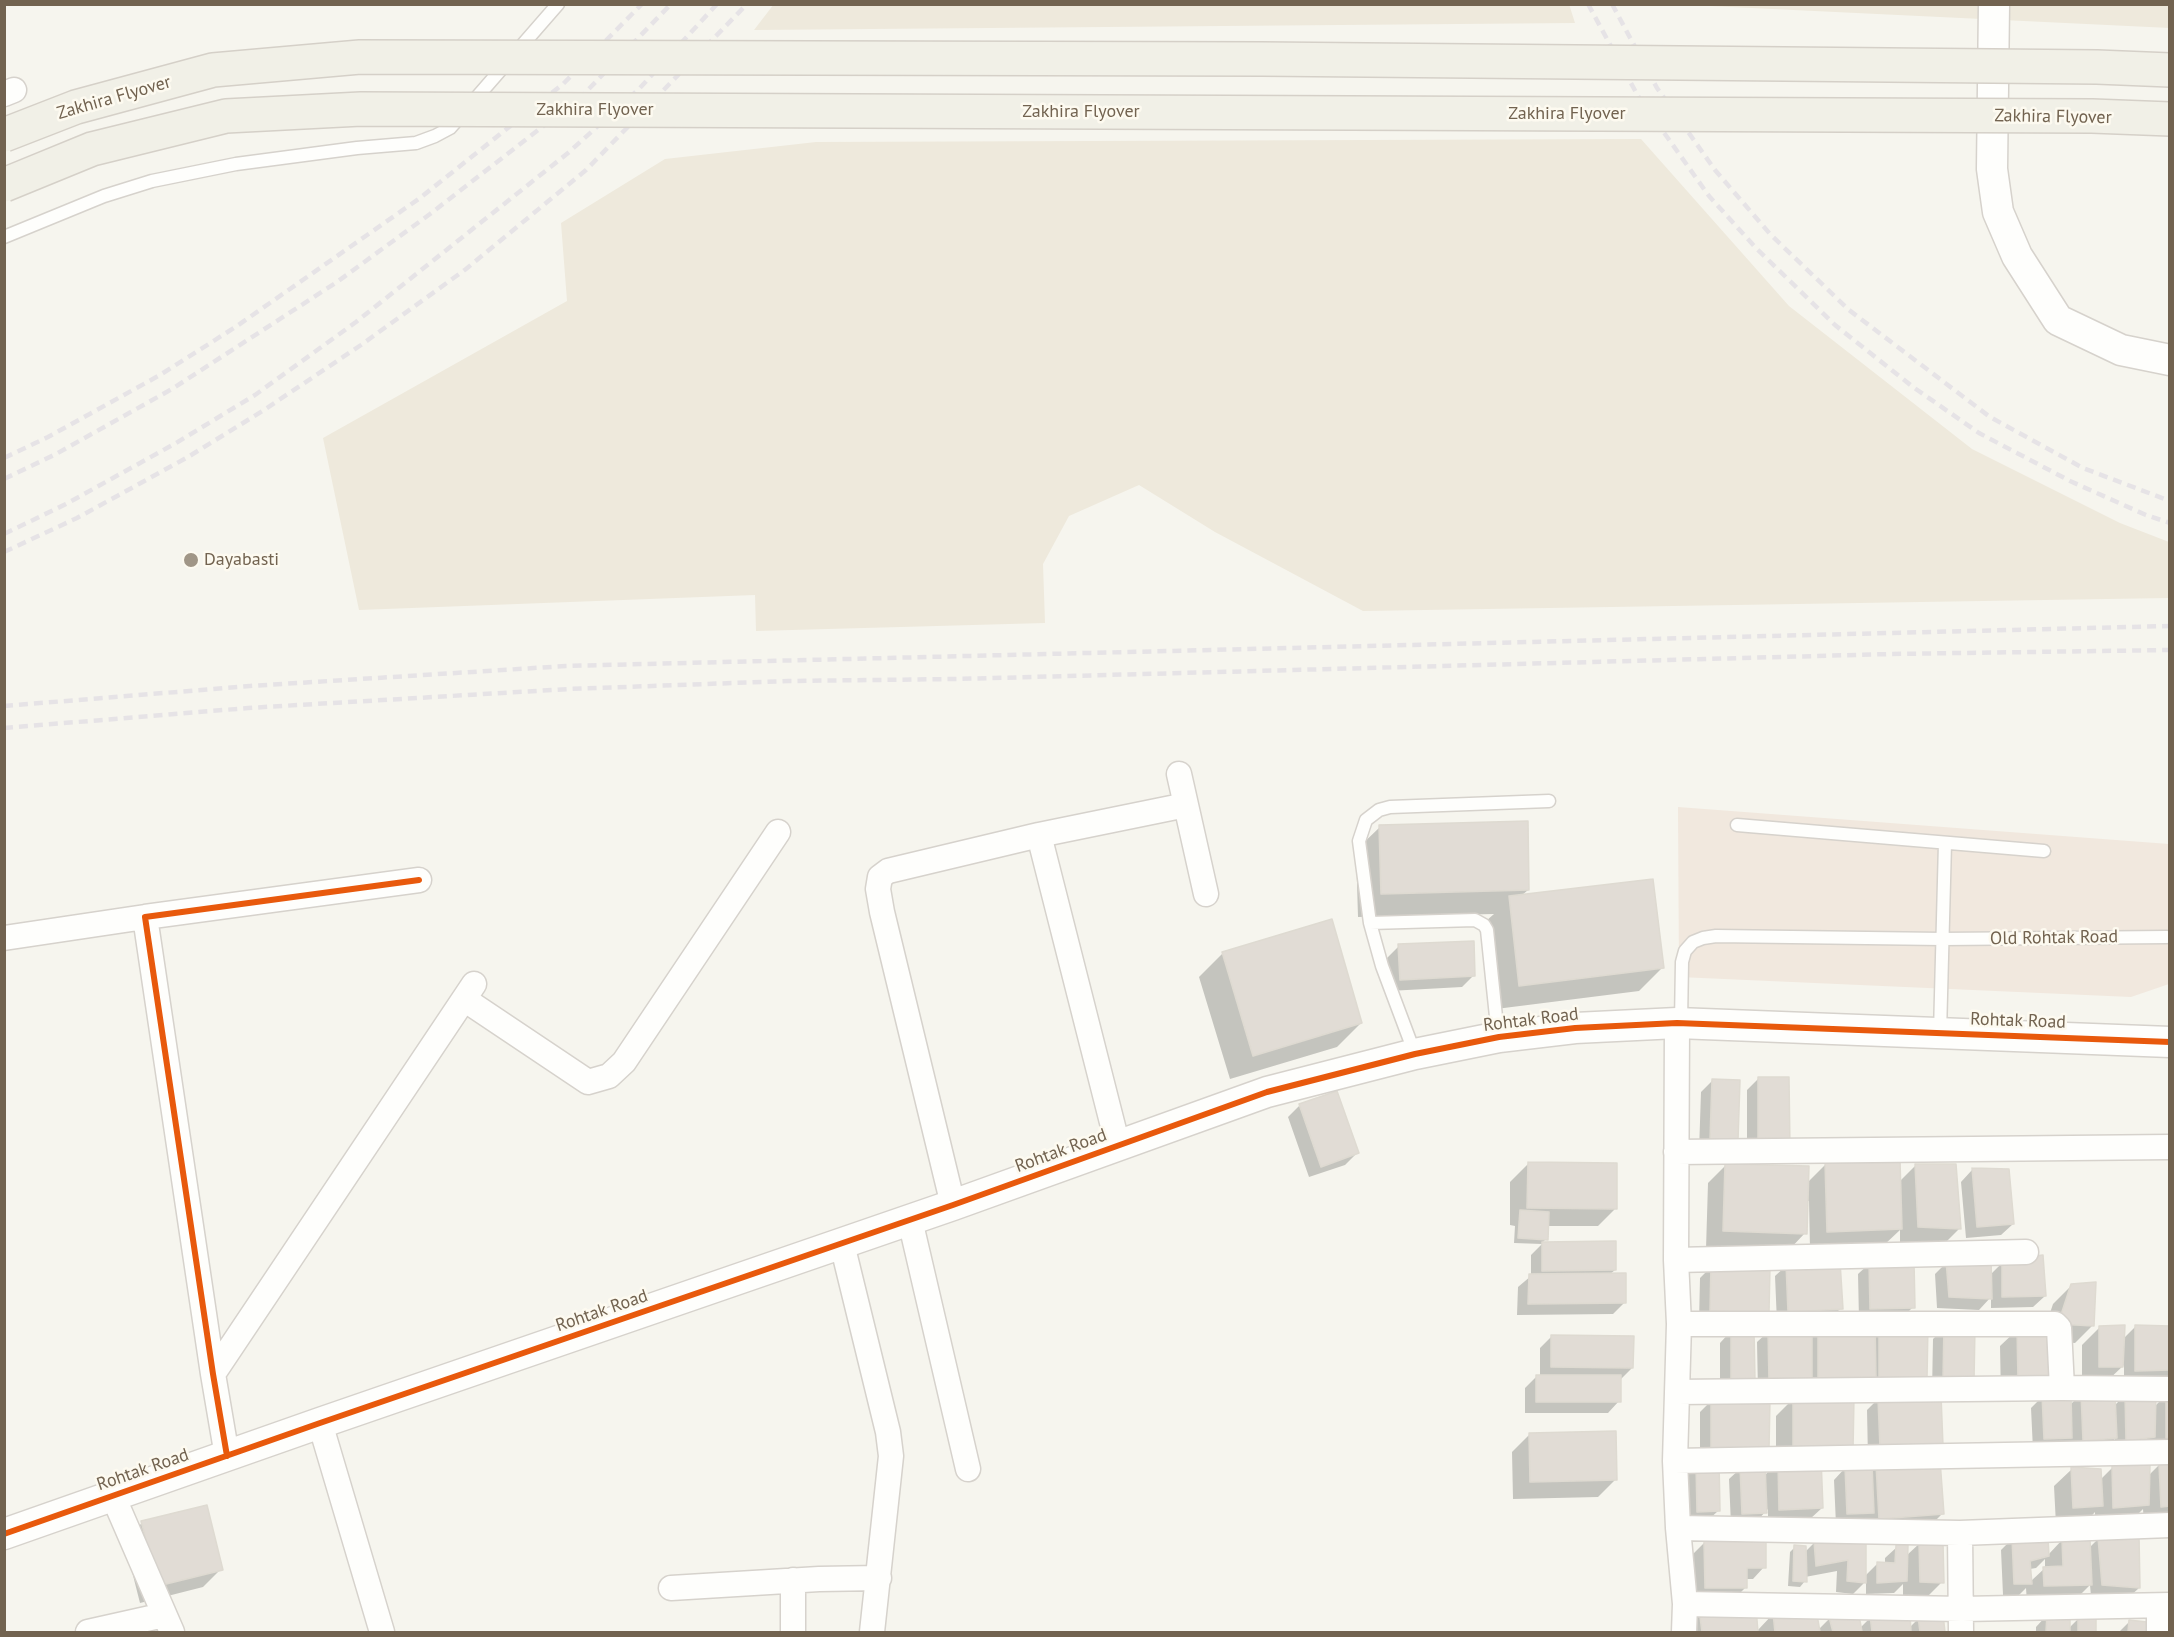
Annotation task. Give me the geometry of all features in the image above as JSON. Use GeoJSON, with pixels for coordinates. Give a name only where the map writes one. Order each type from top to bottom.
{"type":"FeatureCollection","features":[{"type":"Feature","properties":{"kind":"main road","name":"Zakhira Flyover"},"geometry":{"type":"LineString","coordinates":[[4,135],[76,107],[213,70],[360,57],[1262,59],[2097,67],[2169,70]]}},
{"type":"Feature","properties":{"kind":"main road","name":"Zakhira Flyover"},"geometry":{"type":"LineString","coordinates":[[4,184],[92,149],[226,116],[361,110],[2080,116],[2169,119]]}},
{"type":"Feature","properties":{"kind":"street"},"geometry":{"type":"LineString","coordinates":[[1995,4],[1992,169],[1998,212],[2017,256],[2058,320],[2121,350],[2169,360]]}},
{"type":"Feature","properties":{"kind":"street"},"geometry":{"type":"LineString","coordinates":[[1179,774],[1206,894]]}},
{"type":"Feature","properties":{"kind":"street"},"geometry":{"type":"LineString","coordinates":[[953,1205],[882,912],[878,889],[880,877],[888,871],[1039,835],[1186,805]]}},
{"type":"Feature","properties":{"kind":"street"},"geometry":{"type":"LineString","coordinates":[[213,1374],[469,992],[588,1082],[609,1077],[624,1062],[778,832]]}},
{"type":"Feature","properties":{"kind":"street"},"geometry":{"type":"LineString","coordinates":[[1039,835],[1118,1146]]}},
{"type":"Feature","properties":{"kind":"street"},"geometry":{"type":"LineString","coordinates":[[4,938],[418,880]]}},
{"type":"Feature","properties":{"kind":"street"},"geometry":{"type":"LineString","coordinates":[[145,917],[227,1456]]}},
{"type":"Feature","properties":{"kind":"street"},"geometry":{"type":"LineString","coordinates":[[1679,1024],[1676,1152],[1676,1260],[1679,1324],[1675,1461],[1685,1604],[1684,1632]]}},
{"type":"Feature","properties":{"kind":"street","name":"Rohtak Road"},"geometry":{"type":"LineString","coordinates":[[4,1534],[320,1422],[842,1244],[1267,1092],[1415,1054],[1498,1038],[1575,1028],[1679,1024],[2169,1042]]}},
{"type":"Feature","properties":{"kind":"street"},"geometry":{"type":"LineString","coordinates":[[2138,1041],[2169,1033]]}},
{"type":"Feature","properties":{"kind":"street"},"geometry":{"type":"LineString","coordinates":[[1676,1152],[2169,1147]]}},
{"type":"Feature","properties":{"kind":"street"},"geometry":{"type":"LineString","coordinates":[[910,1220],[968,1468]]}},
{"type":"Feature","properties":{"kind":"street"},"geometry":{"type":"LineString","coordinates":[[842,1244],[888,1432],[891,1456],[872,1632]]}},
{"type":"Feature","properties":{"kind":"street"},"geometry":{"type":"LineString","coordinates":[[1676,1260],[2026,1252]]}},
{"type":"Feature","properties":{"kind":"street"},"geometry":{"type":"LineString","coordinates":[[1679,1324],[2055,1324],[2059,1328],[2062,1388]]}},
{"type":"Feature","properties":{"kind":"street"},"geometry":{"type":"LineString","coordinates":[[1677,1392],[2169,1389]]}},
{"type":"Feature","properties":{"kind":"street"},"geometry":{"type":"LineString","coordinates":[[320,1422],[382,1632]]}},
{"type":"Feature","properties":{"kind":"street"},"geometry":{"type":"LineString","coordinates":[[1675,1461],[2169,1452]]}},
{"type":"Feature","properties":{"kind":"street"},"geometry":{"type":"LineString","coordinates":[[88,1632],[168,1624],[113,1496]]}},
{"type":"Feature","properties":{"kind":"street"},"geometry":{"type":"LineString","coordinates":[[1678,1528],[1960,1533],[2169,1525]]}},
{"type":"Feature","properties":{"kind":"street"},"geometry":{"type":"LineString","coordinates":[[1960,1533],[1961,1632]]}},
{"type":"Feature","properties":{"kind":"street"},"geometry":{"type":"LineString","coordinates":[[671,1588],[793,1580],[879,1578]]}},
{"type":"Feature","properties":{"kind":"street"},"geometry":{"type":"LineString","coordinates":[[793,1580],[793,1632]]}},
{"type":"Feature","properties":{"kind":"street"},"geometry":{"type":"LineString","coordinates":[[1685,1604],[1962,1609],[2164,1606],[2159,1632]]}},
{"type":"Feature","properties":{"kind":"lane"},"geometry":{"type":"LineString","coordinates":[[4,237],[104,196],[152,181],[236,164],[357,148],[416,143],[435,136],[450,128],[558,4]]}},
{"type":"Feature","properties":{"kind":"lane"},"geometry":{"type":"LineString","coordinates":[[1415,1054],[1382,966],[1370,923],[1359,841],[1366,820],[1372,814],[1390,807],[1549,801]]}},
{"type":"Feature","properties":{"kind":"lane"},"geometry":{"type":"LineString","coordinates":[[1737,825],[2044,851]]}},
{"type":"Feature","properties":{"kind":"lane"},"geometry":{"type":"LineString","coordinates":[[1940,1033],[1945,843]]}},
{"type":"Feature","properties":{"kind":"lane"},"geometry":{"type":"LineString","coordinates":[[1370,923],[1475,920],[1485,925],[1498,1038]]}},
{"type":"Feature","properties":{"kind":"lane","name":"Old Rohtak Road"},"geometry":{"type":"LineString","coordinates":[[1679,1024],[1684,951],[1693,942],[1703,938],[1716,936],[1942,939],[2167,937]]}},
{"type":"Feature","properties":{"kind":"shaded area"},"geometry":{"type":"Polygon","coordinates":[[[774,4],[1569,4],[1575,23],[754,30],[774,4]]]}},
{"type":"Feature","properties":{"kind":"shaded area"},"geometry":{"type":"Polygon","coordinates":[[[2169,4],[2170,28],[1689,5],[2169,4]]]}},
{"type":"Feature","properties":{"kind":"shaded area"},"geometry":{"type":"Polygon","coordinates":[[[1641,139],[1789,306],[1972,449],[2120,523],[2169,542],[2169,598],[1363,611],[1215,532],[1139,485],[1069,516],[1043,564],[1045,623],[756,631],[755,595],[359,610],[323,438],[567,301],[561,223],[665,159],[816,142],[1641,139]]]}},
{"type":"Feature","properties":{"kind":"shaded area"},"geometry":{"type":"Polygon","coordinates":[[[1678,807],[2169,844],[2169,984],[2131,997],[1679,977],[1678,807]]]}},
{"type":"Feature","properties":{"kind":"building"},"geometry":{"type":"Polygon","coordinates":[[[1528,821],[1529,890],[1381,894],[1379,825],[1528,821]]]}},
{"type":"Feature","properties":{"kind":"building"},"geometry":{"type":"Polygon","coordinates":[[[1653,879],[1664,968],[1519,986],[1509,896],[1653,879]]]}},
{"type":"Feature","properties":{"kind":"building"},"geometry":{"type":"Polygon","coordinates":[[[1332,919],[1362,1023],[1253,1056],[1222,952],[1332,919]]]}},
{"type":"Feature","properties":{"kind":"building"},"geometry":{"type":"Polygon","coordinates":[[[1474,941],[1475,976],[1400,980],[1398,944],[1474,941]]]}},
{"type":"Feature","properties":{"kind":"building"},"geometry":{"type":"Polygon","coordinates":[[[1758,1077],[1789,1077],[1790,1150],[1758,1150],[1758,1077]]]}},
{"type":"Feature","properties":{"kind":"building"},"geometry":{"type":"Polygon","coordinates":[[[1712,1079],[1740,1080],[1738,1140],[1710,1140],[1712,1079]]]}},
{"type":"Feature","properties":{"kind":"building"},"geometry":{"type":"Polygon","coordinates":[[[1337,1091],[1359,1153],[1321,1167],[1299,1104],[1337,1091]]]}},
{"type":"Feature","properties":{"kind":"building"},"geometry":{"type":"Polygon","coordinates":[[[1900,1160],[1902,1229],[1827,1232],[1825,1162],[1900,1160]]]}},
{"type":"Feature","properties":{"kind":"building"},"geometry":{"type":"Polygon","coordinates":[[[1528,1162],[1617,1163],[1617,1209],[1527,1208],[1528,1162]]]}},
{"type":"Feature","properties":{"kind":"building"},"geometry":{"type":"Polygon","coordinates":[[[1725,1164],[1809,1166],[1807,1234],[1723,1231],[1725,1164]]]}},
{"type":"Feature","properties":{"kind":"building"},"geometry":{"type":"Polygon","coordinates":[[[1915,1164],[1956,1164],[1961,1229],[1918,1227],[1915,1164]]]}},
{"type":"Feature","properties":{"kind":"building"},"geometry":{"type":"Polygon","coordinates":[[[1972,1168],[2009,1169],[2014,1224],[1977,1227],[1972,1168]]]}},
{"type":"Feature","properties":{"kind":"building"},"geometry":{"type":"Polygon","coordinates":[[[1520,1210],[1549,1212],[1548,1240],[1518,1238],[1520,1210]]]}},
{"type":"Feature","properties":{"kind":"building"},"geometry":{"type":"Polygon","coordinates":[[[1616,1241],[1616,1270],[1542,1271],[1542,1242],[1616,1241]]]}},
{"type":"Feature","properties":{"kind":"building"},"geometry":{"type":"Polygon","coordinates":[[[2043,1255],[2046,1296],[2002,1297],[2002,1260],[2043,1255]]]}},
{"type":"Feature","properties":{"kind":"building"},"geometry":{"type":"Polygon","coordinates":[[[1991,1258],[1992,1299],[1949,1297],[1946,1260],[1991,1258]]]}},
{"type":"Feature","properties":{"kind":"building"},"geometry":{"type":"Polygon","coordinates":[[[1840,1261],[1843,1309],[1788,1312],[1786,1263],[1840,1261]]]}},
{"type":"Feature","properties":{"kind":"building"},"geometry":{"type":"Polygon","coordinates":[[[1869,1261],[1914,1261],[1915,1308],[1870,1309],[1869,1261]]]}},
{"type":"Feature","properties":{"kind":"building"},"geometry":{"type":"Polygon","coordinates":[[[1711,1265],[1770,1266],[1769,1313],[1710,1311],[1711,1265]]]}},
{"type":"Feature","properties":{"kind":"building"},"geometry":{"type":"Polygon","coordinates":[[[1626,1273],[1626,1303],[1528,1304],[1529,1274],[1626,1273]]]}},
{"type":"Feature","properties":{"kind":"building"},"geometry":{"type":"Polygon","coordinates":[[[2096,1282],[2094,1326],[2058,1324],[2071,1284],[2096,1282]]]}},
{"type":"Feature","properties":{"kind":"building"},"geometry":{"type":"Polygon","coordinates":[[[1928,1324],[1927,1379],[1879,1379],[1879,1328],[1928,1324]]]}},
{"type":"Feature","properties":{"kind":"building"},"geometry":{"type":"Polygon","coordinates":[[[2125,1325],[2123,1367],[2099,1367],[2099,1326],[2125,1325]]]}},
{"type":"Feature","properties":{"kind":"building"},"geometry":{"type":"Polygon","coordinates":[[[2135,1325],[2170,1326],[2170,1370],[2135,1371],[2135,1325]]]}},
{"type":"Feature","properties":{"kind":"building"},"geometry":{"type":"Polygon","coordinates":[[[1875,1326],[1876,1379],[1818,1380],[1818,1327],[1875,1326]]]}},
{"type":"Feature","properties":{"kind":"building"},"geometry":{"type":"Polygon","coordinates":[[[1944,1326],[1975,1327],[1974,1381],[1943,1380],[1944,1326]]]}},
{"type":"Feature","properties":{"kind":"building"},"geometry":{"type":"Polygon","coordinates":[[[2057,1326],[2057,1378],[2018,1379],[2017,1327],[2057,1326]]]}},
{"type":"Feature","properties":{"kind":"building"},"geometry":{"type":"Polygon","coordinates":[[[1768,1329],[1812,1329],[1812,1381],[1769,1381],[1768,1329]]]}},
{"type":"Feature","properties":{"kind":"building"},"geometry":{"type":"Polygon","coordinates":[[[1731,1330],[1754,1330],[1755,1380],[1731,1380],[1731,1330]]]}},
{"type":"Feature","properties":{"kind":"building"},"geometry":{"type":"Polygon","coordinates":[[[1551,1335],[1634,1336],[1633,1368],[1551,1367],[1551,1335]]]}},
{"type":"Feature","properties":{"kind":"building"},"geometry":{"type":"Polygon","coordinates":[[[1536,1375],[1621,1375],[1621,1402],[1536,1402],[1536,1375]]]}},
{"type":"Feature","properties":{"kind":"building"},"geometry":{"type":"Polygon","coordinates":[[[2081,1392],[2115,1396],[2117,1438],[2083,1441],[2081,1392]]]}},
{"type":"Feature","properties":{"kind":"building"},"geometry":{"type":"Polygon","coordinates":[[[2125,1392],[2156,1393],[2155,1437],[2126,1441],[2125,1392]]]}},
{"type":"Feature","properties":{"kind":"building"},"geometry":{"type":"Polygon","coordinates":[[[2042,1394],[2071,1396],[2072,1438],[2044,1439],[2042,1394]]]}},
{"type":"Feature","properties":{"kind":"building"},"geometry":{"type":"Polygon","coordinates":[[[2166,1394],[2170,1394],[2170,1438],[2166,1438],[2166,1394]]]}},
{"type":"Feature","properties":{"kind":"building"},"geometry":{"type":"Polygon","coordinates":[[[1941,1395],[1943,1446],[1880,1448],[1878,1397],[1941,1395]]]}},
{"type":"Feature","properties":{"kind":"building"},"geometry":{"type":"Polygon","coordinates":[[[1793,1397],[1854,1397],[1853,1451],[1793,1450],[1793,1397]]]}},
{"type":"Feature","properties":{"kind":"building"},"geometry":{"type":"Polygon","coordinates":[[[1711,1398],[1770,1399],[1769,1449],[1711,1449],[1711,1398]]]}},
{"type":"Feature","properties":{"kind":"building"},"geometry":{"type":"Polygon","coordinates":[[[1616,1431],[1617,1480],[1530,1482],[1529,1433],[1616,1431]]]}},
{"type":"Feature","properties":{"kind":"building"},"geometry":{"type":"Polygon","coordinates":[[[1821,1458],[1823,1508],[1779,1510],[1778,1460],[1821,1458]]]}},
{"type":"Feature","properties":{"kind":"building"},"geometry":{"type":"Polygon","coordinates":[[[1940,1460],[1944,1514],[1879,1519],[1876,1464],[1940,1460]]]}},
{"type":"Feature","properties":{"kind":"building"},"geometry":{"type":"Polygon","coordinates":[[[1719,1461],[1720,1511],[1697,1512],[1696,1462],[1719,1461]]]}},
{"type":"Feature","properties":{"kind":"building"},"geometry":{"type":"Polygon","coordinates":[[[2159,1464],[2170,1464],[2170,1506],[2161,1507],[2159,1464]]]}},
{"type":"Feature","properties":{"kind":"building"},"geometry":{"type":"Polygon","coordinates":[[[1765,1465],[1767,1513],[1742,1514],[1740,1466],[1765,1465]]]}},
{"type":"Feature","properties":{"kind":"building"},"geometry":{"type":"Polygon","coordinates":[[[1872,1465],[1874,1513],[1847,1514],[1845,1466],[1872,1465]]]}},
{"type":"Feature","properties":{"kind":"building"},"geometry":{"type":"Polygon","coordinates":[[[2150,1465],[2149,1505],[2113,1508],[2112,1466],[2150,1465]]]}},
{"type":"Feature","properties":{"kind":"building"},"geometry":{"type":"Polygon","coordinates":[[[2071,1467],[2101,1469],[2103,1506],[2073,1508],[2071,1467]]]}},
{"type":"Feature","properties":{"kind":"building"},"geometry":{"type":"Polygon","coordinates":[[[207,1505],[223,1570],[158,1586],[141,1521],[207,1505]]]}},
{"type":"Feature","properties":{"kind":"building"},"geometry":{"type":"Polygon","coordinates":[[[2139,1536],[2140,1588],[2102,1585],[2098,1537],[2139,1536]]]}},
{"type":"Feature","properties":{"kind":"building"},"geometry":{"type":"Polygon","coordinates":[[[2012,1537],[2048,1538],[2049,1556],[2030,1561],[2032,1584],[2014,1584],[2012,1537]]]}},
{"type":"Feature","properties":{"kind":"building"},"geometry":{"type":"Polygon","coordinates":[[[2062,1539],[2090,1540],[2092,1585],[2044,1586],[2043,1567],[2063,1566],[2062,1539]]]}},
{"type":"Feature","properties":{"kind":"building"},"geometry":{"type":"Polygon","coordinates":[[[1766,1540],[1766,1568],[1747,1568],[1747,1588],[1705,1588],[1704,1541],[1766,1540]]]}},
{"type":"Feature","properties":{"kind":"building"},"geometry":{"type":"Polygon","coordinates":[[[1814,1541],[1866,1544],[1866,1583],[1847,1581],[1848,1560],[1816,1566],[1814,1541]]]}},
{"type":"Feature","properties":{"kind":"building"},"geometry":{"type":"Polygon","coordinates":[[[1919,1541],[1943,1543],[1944,1583],[1920,1582],[1919,1541]]]}},
{"type":"Feature","properties":{"kind":"building"},"geometry":{"type":"Polygon","coordinates":[[[1794,1545],[1806,1546],[1807,1582],[1793,1581],[1794,1545]]]}},
{"type":"Feature","properties":{"kind":"building"},"geometry":{"type":"Polygon","coordinates":[[[1896,1545],[1908,1545],[1907,1581],[1877,1583],[1877,1562],[1895,1563],[1896,1545]]]}},
{"type":"Feature","properties":{"kind":"building"},"geometry":{"type":"Polygon","coordinates":[[[1756,1608],[1758,1632],[1702,1632],[1699,1609],[1756,1608]]]}},
{"type":"Feature","properties":{"kind":"building"},"geometry":{"type":"Polygon","coordinates":[[[1816,1609],[1820,1632],[1775,1632],[1773,1613],[1816,1609]]]}},
{"type":"Feature","properties":{"kind":"building"},"geometry":{"type":"Polygon","coordinates":[[[1910,1614],[1911,1632],[1872,1632],[1870,1615],[1910,1614]]]}},
{"type":"Feature","properties":{"kind":"building"},"geometry":{"type":"Polygon","coordinates":[[[1943,1614],[1945,1632],[1920,1632],[1918,1616],[1943,1614]]]}},
{"type":"Feature","properties":{"kind":"building"},"geometry":{"type":"Polygon","coordinates":[[[2047,1614],[2070,1620],[2070,1632],[2046,1632],[2047,1614]]]}},
{"type":"Feature","properties":{"kind":"building"},"geometry":{"type":"Polygon","coordinates":[[[1859,1615],[1862,1632],[1833,1632],[1829,1617],[1859,1615]]]}},
{"type":"Feature","properties":{"kind":"building"},"geometry":{"type":"Polygon","coordinates":[[[2096,1615],[2096,1632],[2078,1632],[2078,1616],[2096,1615]]]}},
{"type":"Feature","properties":{"kind":"building"},"geometry":{"type":"Polygon","coordinates":[[[2129,1620],[2147,1622],[2147,1632],[2128,1632],[2129,1620]]]}},
{"type":"Feature","properties":{"kind":"railway"},"geometry":{"type":"LineString","coordinates":[[4,458],[48,437],[160,375],[237,326],[420,198],[563,84],[642,4]]}},
{"type":"Feature","properties":{"kind":"railway"},"geometry":{"type":"LineString","coordinates":[[4,479],[56,454],[172,389],[337,282],[430,214],[582,96],[671,4]]}},
{"type":"Feature","properties":{"kind":"railway"},"geometry":{"type":"LineString","coordinates":[[4,534],[66,504],[176,443],[255,395],[356,322],[568,153],[639,89],[717,4]]}},
{"type":"Feature","properties":{"kind":"railway"},"geometry":{"type":"LineString","coordinates":[[4,552],[77,518],[188,457],[264,410],[361,345],[466,269],[586,170],[747,4]]}},
{"type":"Feature","properties":{"kind":"railway"},"geometry":{"type":"LineString","coordinates":[[1588,4],[1638,96],[1709,196],[1756,248],[1835,325],[1913,387],[1979,433],[2070,481],[2146,515],[2170,523]]}},
{"type":"Feature","properties":{"kind":"railway"},"geometry":{"type":"LineString","coordinates":[[1612,4],[1657,88],[1715,170],[1770,234],[1849,310],[1990,417],[2083,468],[2170,501]]}},
{"type":"Feature","properties":{"kind":"railway"},"geometry":{"type":"LineString","coordinates":[[4,706],[250,686],[566,666],[2170,626]]}},
{"type":"Feature","properties":{"kind":"railway"},"geometry":{"type":"LineString","coordinates":[[4,728],[248,708],[569,689],[788,681],[957,679],[1891,654],[2170,650]]}},
{"type":"Feature","properties":{"kind":"cycle path"},"geometry":{"type":"LineString","coordinates":[[227,1456],[145,917],[419,880]]}},
{"type":"Feature","properties":{"kind":"cycle path"},"geometry":{"type":"LineString","coordinates":[[4,1534],[953,1205],[1267,1092],[1415,1054],[1499,1037],[1575,1028],[1677,1023],[2170,1042]]}},
{"type":"Feature","properties":{"kind":"place","name":"Dayabasti"},"geometry":{"type":"Point","coordinates":[191,560]}}]}
